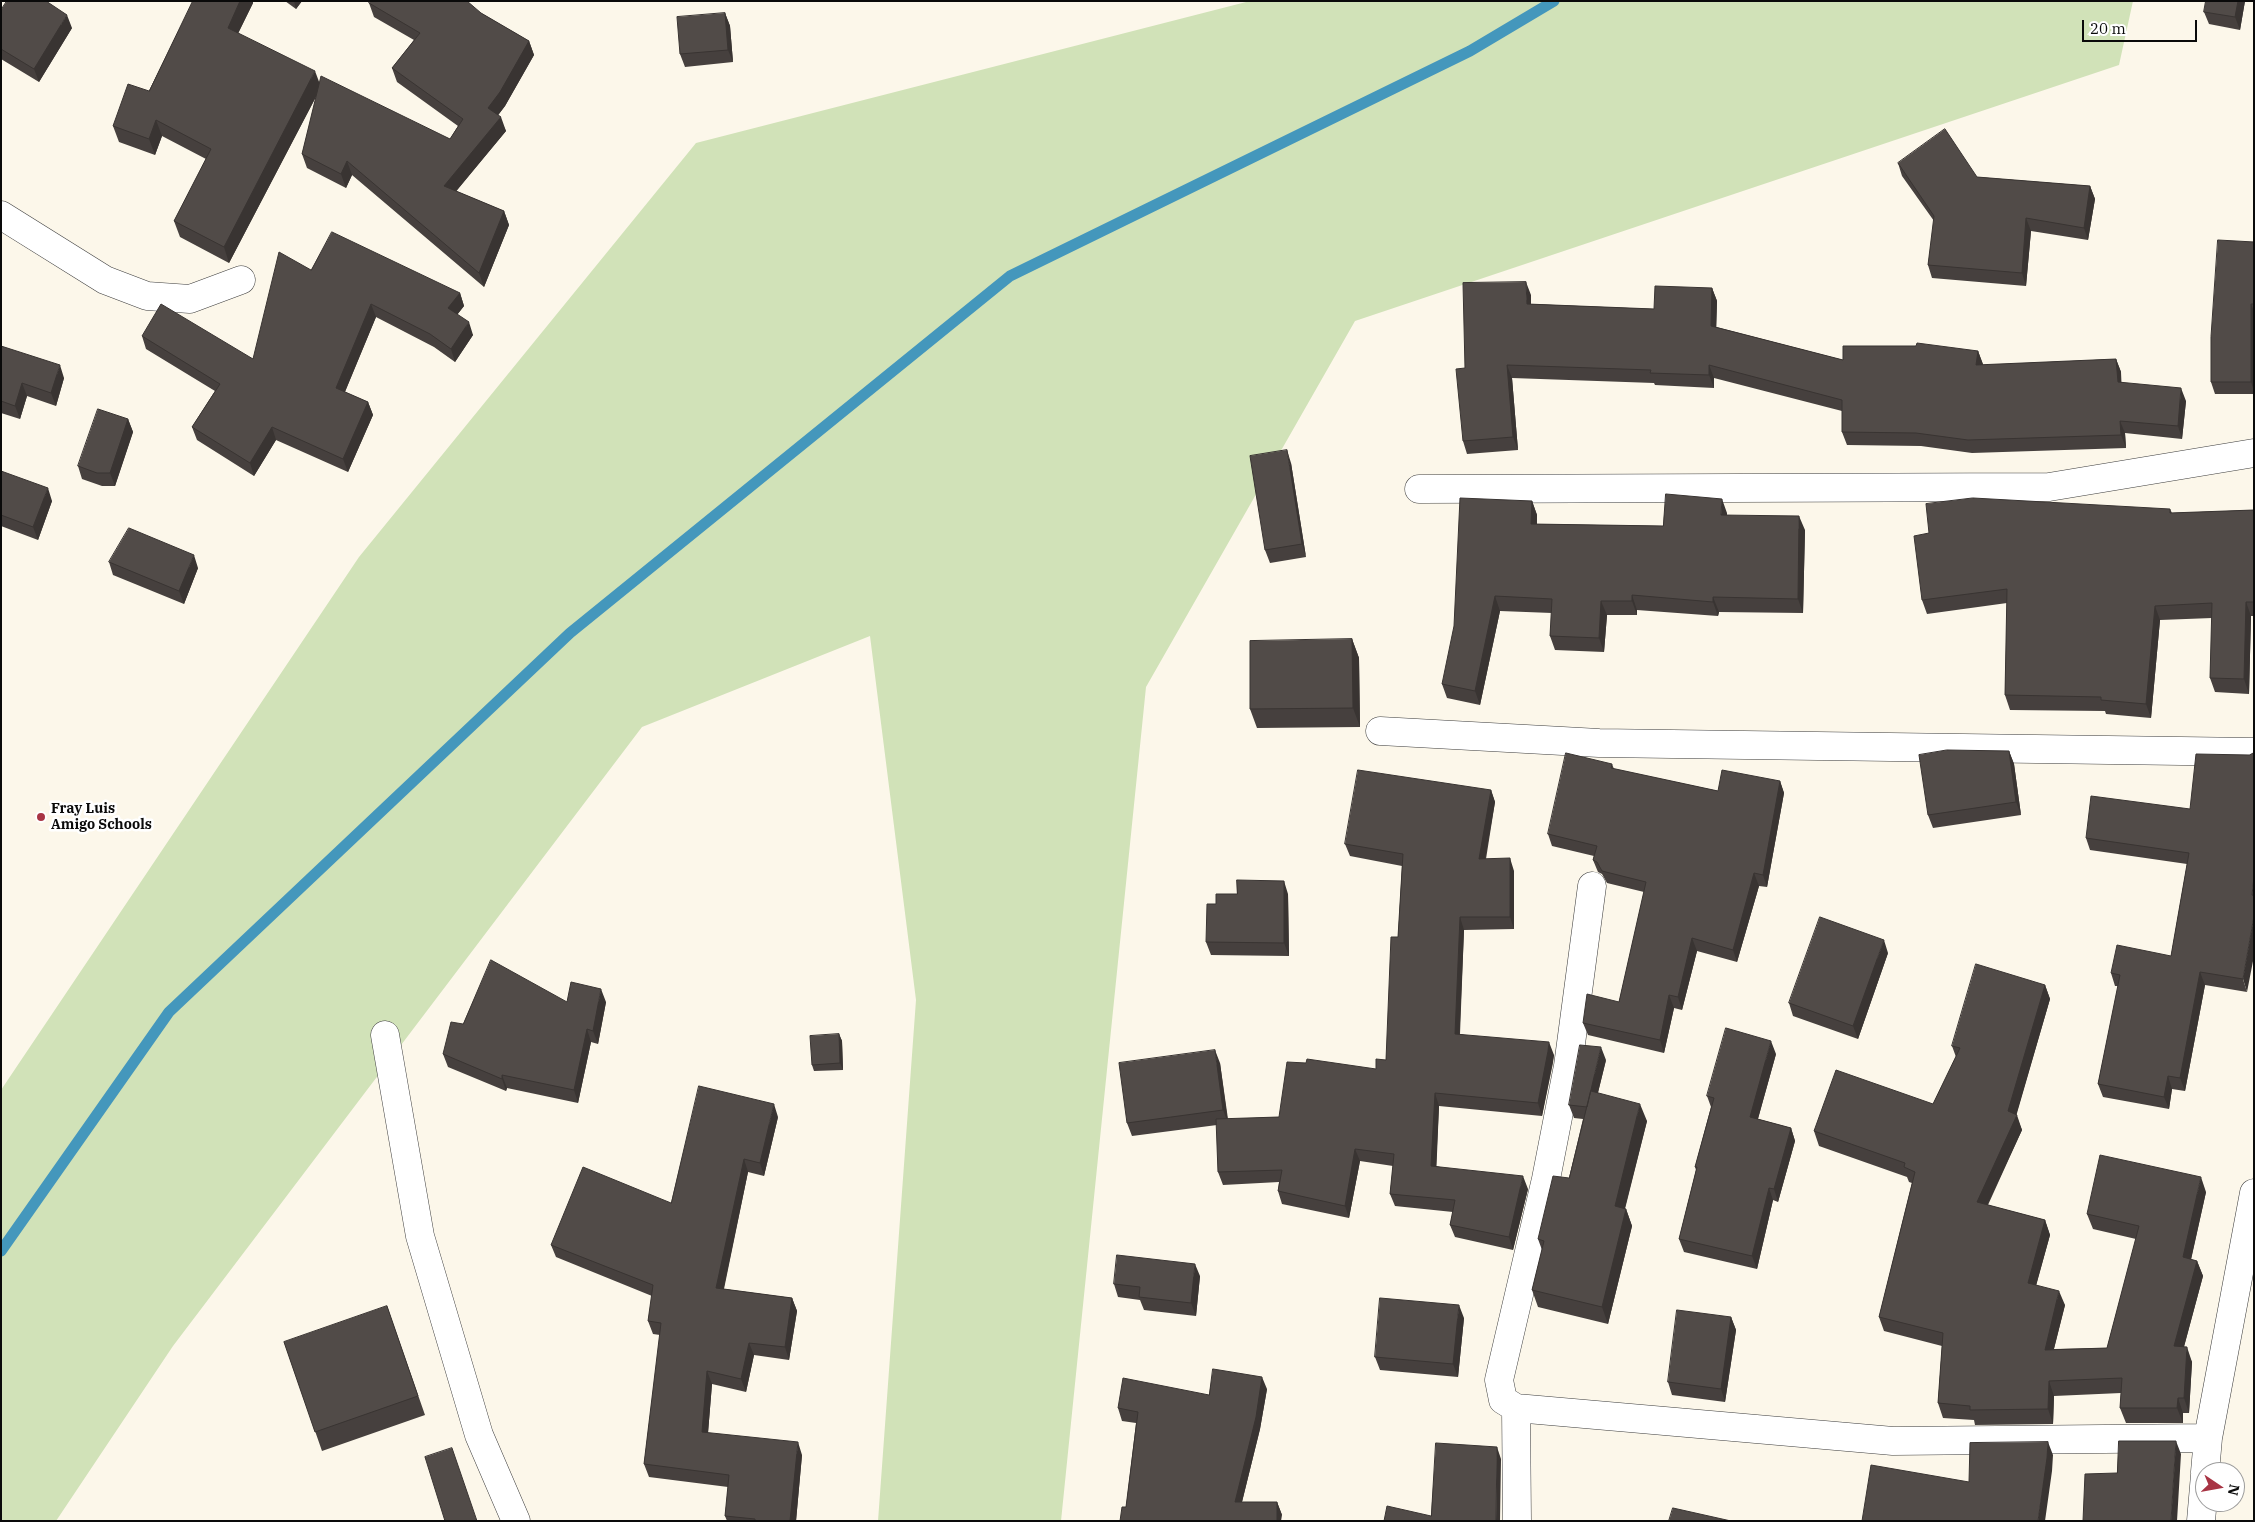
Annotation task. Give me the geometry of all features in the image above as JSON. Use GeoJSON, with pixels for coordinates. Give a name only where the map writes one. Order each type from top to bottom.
{"type":"FeatureCollection","features":[{"type":"Feature","properties":{"kind":"street"},"geometry":{"type":"LineString","coordinates":[[1,215],[105,280],[147,296],[190,299],[242,280]]}},
{"type":"Feature","properties":{"kind":"street"},"geometry":{"type":"LineString","coordinates":[[1419,490],[2049,487],[2254,453]]}},
{"type":"Feature","properties":{"kind":"street"},"geometry":{"type":"LineString","coordinates":[[1380,730],[1609,743],[2254,752]]}},
{"type":"Feature","properties":{"kind":"street"},"geometry":{"type":"LineString","coordinates":[[1592,886],[1566,1075],[1546,1179],[1500,1380],[1503,1400],[1516,1408],[1893,1441],[2208,1438]]}},
{"type":"Feature","properties":{"kind":"street"},"geometry":{"type":"LineString","coordinates":[[385,1035],[420,1236],[479,1435],[516,1521]]}},
{"type":"Feature","properties":{"kind":"street"},"geometry":{"type":"LineString","coordinates":[[2206,1462],[2208,1438],[2254,1193]]}},
{"type":"Feature","properties":{"kind":"street"},"geometry":{"type":"LineString","coordinates":[[1516,1408],[1517,1521]]}},
{"type":"Feature","properties":{"kind":"green space"},"geometry":{"type":"Polygon","coordinates":[[[1250,1],[2133,1],[2119,65],[1355,321],[1146,687],[1061,1521],[878,1521],[916,1000],[870,636],[642,727],[173,1346],[56,1521],[1,1521],[1,1090],[359,557],[696,143],[1250,1]]]}},
{"type":"Feature","properties":{"kind":"building"},"geometry":{"type":"Polygon","coordinates":[[[7,1],[46,1],[67,15],[34,69],[1,49],[1,10],[7,1]]]}},
{"type":"Feature","properties":{"kind":"building"},"geometry":{"type":"Polygon","coordinates":[[[193,1],[240,1],[228,28],[315,71],[224,247],[174,221],[211,149],[156,120],[149,139],[113,126],[128,84],[149,91],[193,1]]]}},
{"type":"Feature","properties":{"kind":"building"},"geometry":{"type":"Polygon","coordinates":[[[370,1],[467,1],[481,13],[529,41],[500,92],[488,108],[501,117],[444,186],[504,211],[479,273],[347,161],[341,174],[302,154],[321,76],[450,139],[463,119],[392,68],[420,33],[369,3],[370,1]]]}},
{"type":"Feature","properties":{"kind":"building"},"geometry":{"type":"Polygon","coordinates":[[[2206,1],[2238,1],[2235,17],[2204,12],[2206,1]]]}},
{"type":"Feature","properties":{"kind":"building"},"geometry":{"type":"Polygon","coordinates":[[[725,13],[728,50],[680,54],[677,17],[725,13]]]}},
{"type":"Feature","properties":{"kind":"building"},"geometry":{"type":"Polygon","coordinates":[[[1945,129],[1977,177],[2090,186],[2084,228],[2026,218],[2022,273],[1928,265],[1934,216],[1898,163],[1945,129]]]}},
{"type":"Feature","properties":{"kind":"building"},"geometry":{"type":"Polygon","coordinates":[[[332,232],[460,293],[448,308],[469,322],[451,349],[430,334],[371,304],[336,388],[368,402],[343,459],[272,427],[250,463],[192,427],[220,384],[142,336],[161,304],[253,359],[279,252],[311,270],[332,232]]]}},
{"type":"Feature","properties":{"kind":"building"},"geometry":{"type":"Polygon","coordinates":[[[2218,240],[2254,242],[2254,304],[2251,304],[2251,382],[2211,382],[2211,337],[2218,240]]]}},
{"type":"Feature","properties":{"kind":"building"},"geometry":{"type":"Polygon","coordinates":[[[1526,282],[1527,304],[1654,309],[1655,286],[1712,288],[1711,326],[1843,360],[1843,346],[1916,346],[1917,343],[1978,351],[1976,365],[2116,359],[2118,382],[2181,388],[2178,426],[2120,421],[2121,435],[1968,440],[1916,433],[1842,432],[1842,400],[1709,365],[1709,375],[1650,373],[1651,370],[1507,365],[1513,437],[1463,441],[1456,369],[1465,368],[1463,283],[1526,282]]]}},
{"type":"Feature","properties":{"kind":"building"},"geometry":{"type":"Polygon","coordinates":[[[1,346],[60,365],[51,393],[22,383],[15,406],[1,401],[1,346]]]}},
{"type":"Feature","properties":{"kind":"building"},"geometry":{"type":"Polygon","coordinates":[[[98,409],[128,419],[110,473],[97,473],[78,466],[98,409]]]}},
{"type":"Feature","properties":{"kind":"building"},"geometry":{"type":"Polygon","coordinates":[[[1287,450],[1302,544],[1265,550],[1250,456],[1287,450]]]}},
{"type":"Feature","properties":{"kind":"building"},"geometry":{"type":"Polygon","coordinates":[[[1,471],[48,488],[33,527],[1,515],[1,471]]]}},
{"type":"Feature","properties":{"kind":"building"},"geometry":{"type":"Polygon","coordinates":[[[1666,494],[1722,499],[1721,515],[1799,516],[1798,599],[1713,597],[1713,602],[1632,595],[1632,601],[1601,601],[1599,638],[1550,636],[1552,599],[1495,596],[1475,691],[1442,684],[1454,626],[1460,498],[1532,501],[1531,524],[1663,526],[1666,494]]]}},
{"type":"Feature","properties":{"kind":"building"},"geometry":{"type":"Polygon","coordinates":[[[1973,498],[2170,509],[2170,513],[2254,510],[2254,602],[2246,602],[2244,679],[2210,678],[2212,603],[2155,606],[2146,704],[2101,700],[2101,697],[2005,695],[2007,589],[1922,600],[1914,536],[1929,533],[1926,504],[1973,498]]]}},
{"type":"Feature","properties":{"kind":"building"},"geometry":{"type":"Polygon","coordinates":[[[129,528],[194,555],[179,591],[109,562],[129,528]]]}},
{"type":"Feature","properties":{"kind":"building"},"geometry":{"type":"Polygon","coordinates":[[[1352,639],[1353,708],[1250,709],[1250,641],[1352,639]]]}},
{"type":"Feature","properties":{"kind":"building"},"geometry":{"type":"Polygon","coordinates":[[[1947,750],[2009,751],[2016,802],[1928,815],[1919,755],[1947,750]]]}},
{"type":"Feature","properties":{"kind":"building"},"geometry":{"type":"Polygon","coordinates":[[[1566,753],[1612,764],[1611,768],[1718,791],[1722,770],[1780,781],[1763,875],[1754,873],[1733,950],[1692,938],[1678,997],[1669,995],[1660,1040],[1583,1023],[1587,994],[1619,1002],[1646,882],[1602,871],[1597,862],[1593,860],[1597,846],[1548,834],[1566,753]]]}},
{"type":"Feature","properties":{"kind":"building"},"geometry":{"type":"Polygon","coordinates":[[[2254,753],[2254,877],[2252,895],[2254,896],[2254,916],[2243,979],[2200,972],[2180,1078],[2168,1076],[2164,1097],[2098,1084],[2120,975],[2111,973],[2117,945],[2171,956],[2189,853],[2086,838],[2091,796],[2190,809],[2196,754],[2249,755],[2254,753]]]}},
{"type":"Feature","properties":{"kind":"building"},"geometry":{"type":"Polygon","coordinates":[[[1358,770],[1491,790],[1479,859],[1510,858],[1510,917],[1460,917],[1455,1034],[1549,1042],[1548,1051],[1538,1103],[1435,1093],[1431,1166],[1523,1176],[1509,1237],[1450,1225],[1455,1200],[1390,1194],[1394,1154],[1355,1149],[1345,1206],[1278,1191],[1282,1170],[1218,1172],[1216,1119],[1279,1117],[1287,1062],[1306,1063],[1307,1059],[1376,1069],[1376,1059],[1386,1060],[1391,937],[1398,937],[1403,854],[1345,844],[1358,770]]]}},
{"type":"Feature","properties":{"kind":"building"},"geometry":{"type":"Polygon","coordinates":[[[1237,880],[1284,881],[1284,943],[1206,942],[1207,904],[1216,904],[1216,894],[1237,894],[1237,880]]]}},
{"type":"Feature","properties":{"kind":"building"},"geometry":{"type":"Polygon","coordinates":[[[1820,917],[1884,940],[1853,1026],[1789,1003],[1820,917]]]}},
{"type":"Feature","properties":{"kind":"building"},"geometry":{"type":"Polygon","coordinates":[[[491,960],[567,1002],[571,982],[601,989],[593,1031],[587,1029],[574,1090],[502,1075],[502,1079],[443,1054],[451,1022],[463,1024],[491,960]]]}},
{"type":"Feature","properties":{"kind":"building"},"geometry":{"type":"Polygon","coordinates":[[[1976,964],[2045,985],[2008,1111],[2017,1115],[1977,1202],[2045,1220],[2028,1283],[2059,1291],[2045,1350],[2107,1348],[2139,1226],[2087,1214],[2100,1155],[2201,1177],[2183,1257],[2197,1261],[2174,1346],[2187,1347],[2184,1398],[2178,1398],[2177,1408],[2120,1408],[2122,1378],[2049,1381],[2048,1409],[1970,1410],[1970,1406],[1938,1403],[1943,1333],[1879,1317],[1915,1172],[1904,1167],[1905,1163],[1814,1131],[1836,1070],[1933,1104],[1960,1048],[1952,1046],[1976,964]]]}},
{"type":"Feature","properties":{"kind":"building"},"geometry":{"type":"Polygon","coordinates":[[[1726,1028],[1771,1041],[1750,1117],[1791,1128],[1774,1189],[1769,1188],[1752,1256],[1679,1239],[1697,1167],[1695,1167],[1714,1098],[1707,1096],[1726,1028]]]}},
{"type":"Feature","properties":{"kind":"building"},"geometry":{"type":"Polygon","coordinates":[[[839,1034],[840,1063],[812,1065],[810,1036],[839,1034]]]}},
{"type":"Feature","properties":{"kind":"building"},"geometry":{"type":"Polygon","coordinates":[[[1580,1045],[1601,1047],[1587,1107],[1569,1105],[1580,1045]]]}},
{"type":"Feature","properties":{"kind":"building"},"geometry":{"type":"Polygon","coordinates":[[[1215,1050],[1223,1110],[1127,1123],[1119,1063],[1215,1050]]]}},
{"type":"Feature","properties":{"kind":"building"},"geometry":{"type":"Polygon","coordinates":[[[699,1086],[774,1104],[760,1163],[744,1159],[716,1288],[792,1298],[785,1347],[749,1343],[741,1379],[707,1371],[702,1432],[798,1442],[790,1521],[755,1521],[755,1519],[725,1516],[729,1475],[644,1464],[661,1323],[648,1321],[653,1285],[551,1245],[583,1167],[671,1203],[699,1086]]]}},
{"type":"Feature","properties":{"kind":"building"},"geometry":{"type":"Polygon","coordinates":[[[1591,1091],[1640,1104],[1615,1206],[1626,1209],[1602,1307],[1532,1290],[1544,1241],[1538,1239],[1553,1176],[1569,1178],[1591,1091]]]}},
{"type":"Feature","properties":{"kind":"building"},"geometry":{"type":"Polygon","coordinates":[[[1117,1255],[1195,1264],[1191,1303],[1139,1297],[1140,1287],[1114,1284],[1117,1255]]]}},
{"type":"Feature","properties":{"kind":"building"},"geometry":{"type":"Polygon","coordinates":[[[1380,1298],[1459,1305],[1453,1364],[1375,1357],[1380,1298]]]}},
{"type":"Feature","properties":{"kind":"building"},"geometry":{"type":"Polygon","coordinates":[[[387,1306],[418,1396],[315,1432],[284,1342],[387,1306]]]}},
{"type":"Feature","properties":{"kind":"building"},"geometry":{"type":"Polygon","coordinates":[[[1677,1310],[1731,1317],[1721,1389],[1668,1382],[1677,1310]]]}},
{"type":"Feature","properties":{"kind":"building"},"geometry":{"type":"Polygon","coordinates":[[[1213,1369],[1262,1377],[1256,1417],[1235,1502],[1277,1502],[1277,1521],[1120,1521],[1122,1507],[1126,1507],[1138,1412],[1118,1408],[1123,1378],[1209,1395],[1213,1369]]]}},
{"type":"Feature","properties":{"kind":"building"},"geometry":{"type":"Polygon","coordinates":[[[2119,1441],[2176,1441],[2171,1521],[2083,1521],[2085,1474],[2117,1473],[2119,1441]]]}},
{"type":"Feature","properties":{"kind":"building"},"geometry":{"type":"Polygon","coordinates":[[[2048,1442],[2038,1521],[1862,1521],[1871,1465],[1969,1482],[1970,1443],[2048,1442]]]}},
{"type":"Feature","properties":{"kind":"building"},"geometry":{"type":"Polygon","coordinates":[[[1436,1443],[1497,1447],[1496,1521],[1384,1521],[1387,1506],[1431,1516],[1436,1443]]]}},
{"type":"Feature","properties":{"kind":"building"},"geometry":{"type":"Polygon","coordinates":[[[452,1448],[477,1521],[445,1521],[425,1457],[452,1448]]]}},
{"type":"Feature","properties":{"kind":"building"},"geometry":{"type":"Polygon","coordinates":[[[1673,1508],[1731,1521],[1669,1521],[1673,1508]]]}},
{"type":"Feature","properties":{"kind":"waterway"},"geometry":{"type":"LineString","coordinates":[[1,1251],[169,1012],[570,633],[1010,276],[1470,51],[1554,1]]}},
{"type":"Feature","properties":{"kind":"place","name":"Fray Luis Amigo Schools"},"geometry":{"type":"Point","coordinates":[41,817]}}]}
